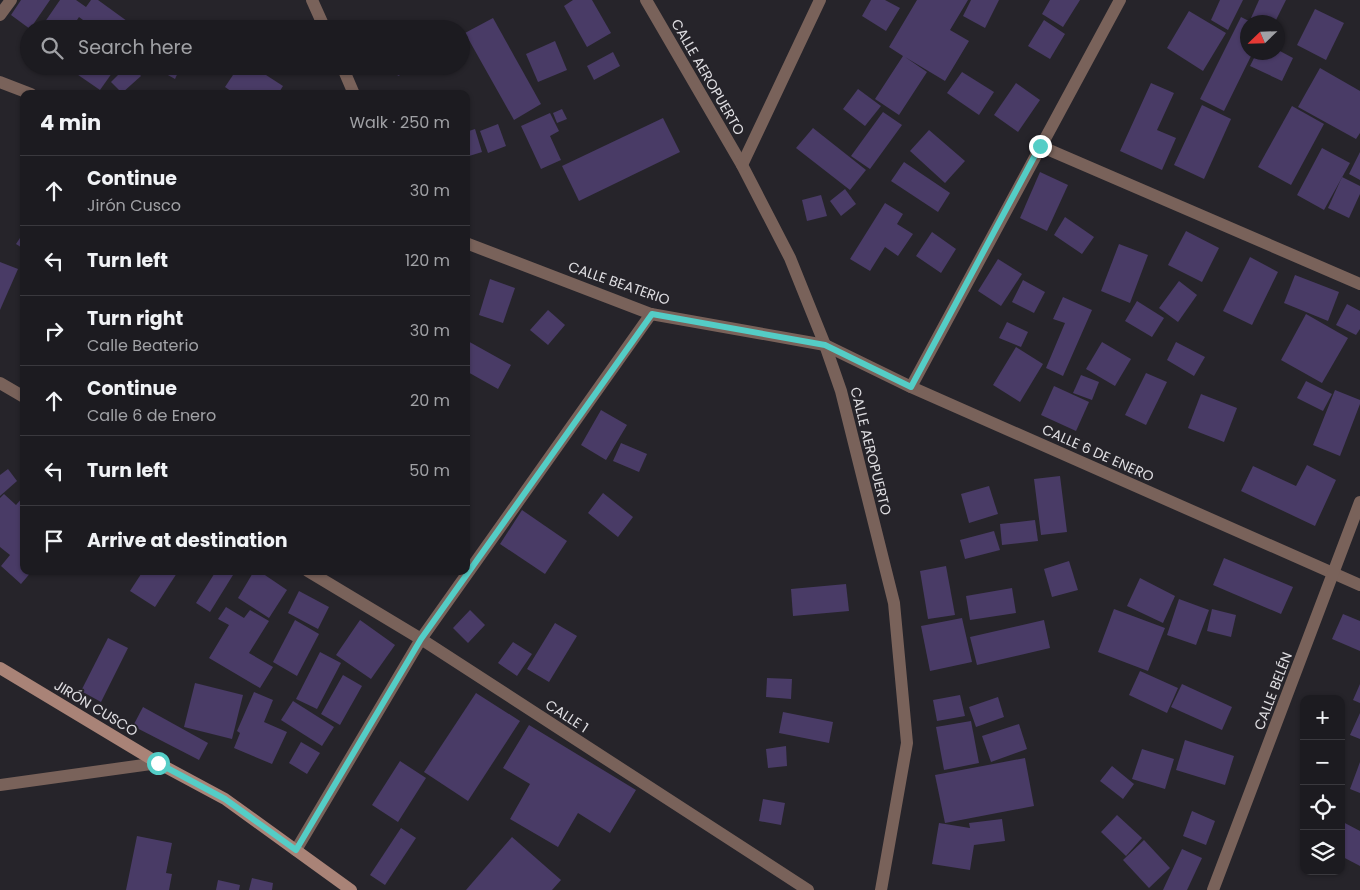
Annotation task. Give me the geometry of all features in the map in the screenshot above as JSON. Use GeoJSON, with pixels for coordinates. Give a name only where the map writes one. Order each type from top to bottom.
{"type":"FeatureCollection","features":[{"type":"Feature","properties":{"kind":"street"},"geometry":{"type":"LineString","coordinates":[[0,15],[11,0]]}},
{"type":"Feature","properties":{"kind":"street"},"geometry":{"type":"LineString","coordinates":[[312,0],[321,20]]}},
{"type":"Feature","properties":{"kind":"street","name":"CALLE AEROPUERTO"},"geometry":{"type":"LineString","coordinates":[[646,0],[742,165],[790,258],[825,345],[840,391],[894,603],[907,743],[881,890]]}},
{"type":"Feature","properties":{"kind":"street"},"geometry":{"type":"LineString","coordinates":[[742,165],[820,0]]}},
{"type":"Feature","properties":{"kind":"street"},"geometry":{"type":"LineString","coordinates":[[911,387],[1120,0]]}},
{"type":"Feature","properties":{"kind":"street"},"geometry":{"type":"LineString","coordinates":[[346,75],[352,90]]}},
{"type":"Feature","properties":{"kind":"street"},"geometry":{"type":"LineString","coordinates":[[0,82],[21,90]]}},
{"type":"Feature","properties":{"kind":"street"},"geometry":{"type":"LineString","coordinates":[[1040,146],[1360,284]]}},
{"type":"Feature","properties":{"kind":"street","name":"CALLE BEATERIO"},"geometry":{"type":"LineString","coordinates":[[470,245],[652,314],[825,345]]}},
{"type":"Feature","properties":{"kind":"street"},"geometry":{"type":"LineString","coordinates":[[470,570],[652,314]]}},
{"type":"Feature","properties":{"kind":"street","name":"CALLE 6 DE ENERO"},"geometry":{"type":"LineString","coordinates":[[825,345],[911,387],[1360,585]]}},
{"type":"Feature","properties":{"kind":"street"},"geometry":{"type":"LineString","coordinates":[[0,383],[20,395]]}},
{"type":"Feature","properties":{"kind":"street","name":"CALLE BELÉN"},"geometry":{"type":"LineString","coordinates":[[1213,890],[1360,502]]}},
{"type":"Feature","properties":{"kind":"street","name":"CALLE 1"},"geometry":{"type":"LineString","coordinates":[[315,575],[421,639],[808,890]]}},
{"type":"Feature","properties":{"kind":"street"},"geometry":{"type":"LineString","coordinates":[[296,850],[421,639],[466,575]]}},
{"type":"Feature","properties":{"kind":"street","name":"JIRÓN CUSCO"},"geometry":{"type":"LineString","coordinates":[[0,668],[158,763],[225,799],[351,890]]}},
{"type":"Feature","properties":{"kind":"street"},"geometry":{"type":"LineString","coordinates":[[0,784],[158,763]]}},
{"type":"Feature","properties":{"kind":"building"},"geometry":{"type":"Polygon","coordinates":[[[21,0],[50,0],[36,20],[20,20],[20,22],[11,15],[21,0]]]}},
{"type":"Feature","properties":{"kind":"building"},"geometry":{"type":"Polygon","coordinates":[[[60,0],[76,0],[86,7],[91,0],[98,0],[126,20],[83,20],[79,17],[77,20],[46,20],[60,0]]]}},
{"type":"Feature","properties":{"kind":"building"},"geometry":{"type":"Polygon","coordinates":[[[573,0],[592,0],[611,33],[587,47],[564,6],[573,0]]]}},
{"type":"Feature","properties":{"kind":"building"},"geometry":{"type":"Polygon","coordinates":[[[871,0],[885,0],[900,8],[886,31],[862,16],[871,0]]]}},
{"type":"Feature","properties":{"kind":"building"},"geometry":{"type":"Polygon","coordinates":[[[917,0],[968,0],[950,30],[969,41],[945,81],[905,57],[927,72],[899,115],[875,99],[903,56],[889,47],[917,0]]]}},
{"type":"Feature","properties":{"kind":"building"},"geometry":{"type":"Polygon","coordinates":[[[971,0],[999,0],[985,28],[963,16],[971,0]]]}},
{"type":"Feature","properties":{"kind":"building"},"geometry":{"type":"Polygon","coordinates":[[[1050,0],[1080,0],[1063,27],[1042,14],[1050,0]]]}},
{"type":"Feature","properties":{"kind":"building"},"geometry":{"type":"Polygon","coordinates":[[[1220,0],[1243,0],[1228,30],[1211,20],[1220,0]]]}},
{"type":"Feature","properties":{"kind":"building"},"geometry":{"type":"Polygon","coordinates":[[[1259,0],[1286,0],[1278,15],[1252,15],[1259,0]]]}},
{"type":"Feature","properties":{"kind":"building"},"geometry":{"type":"Polygon","coordinates":[[[1315,9],[1344,23],[1326,60],[1297,45],[1315,9]]]}},
{"type":"Feature","properties":{"kind":"building"},"geometry":{"type":"Polygon","coordinates":[[[1189,11],[1226,33],[1203,71],[1167,48],[1189,11]]]}},
{"type":"Feature","properties":{"kind":"building"},"geometry":{"type":"Polygon","coordinates":[[[493,18],[541,104],[514,120],[470,42],[470,30],[493,18]]]}},
{"type":"Feature","properties":{"kind":"building"},"geometry":{"type":"Polygon","coordinates":[[[1240,19],[1240,60],[1249,60],[1224,111],[1200,99],[1240,19]]]}},
{"type":"Feature","properties":{"kind":"building"},"geometry":{"type":"Polygon","coordinates":[[[1044,20],[1065,34],[1050,59],[1028,46],[1044,20]]]}},
{"type":"Feature","properties":{"kind":"building"},"geometry":{"type":"Polygon","coordinates":[[[555,41],[567,70],[538,82],[526,54],[555,41]]]}},
{"type":"Feature","properties":{"kind":"building"},"geometry":{"type":"Polygon","coordinates":[[[613,52],[620,66],[594,80],[587,66],[613,52]]]}},
{"type":"Feature","properties":{"kind":"building"},"geometry":{"type":"Polygon","coordinates":[[[1285,54],[1293,58],[1282,81],[1250,66],[1253,60],[1285,60],[1285,54]]]}},
{"type":"Feature","properties":{"kind":"building"},"geometry":{"type":"Polygon","coordinates":[[[1320,68],[1360,91],[1360,133],[1356,139],[1298,107],[1320,68]]]}},
{"type":"Feature","properties":{"kind":"building"},"geometry":{"type":"Polygon","coordinates":[[[962,72],[994,92],[979,115],[947,93],[962,72]]]}},
{"type":"Feature","properties":{"kind":"building"},"geometry":{"type":"Polygon","coordinates":[[[78,75],[111,75],[100,90],[78,75]]]}},
{"type":"Feature","properties":{"kind":"building"},"geometry":{"type":"Polygon","coordinates":[[[118,75],[141,76],[125,90],[119,90],[111,82],[118,75]]]}},
{"type":"Feature","properties":{"kind":"building"},"geometry":{"type":"Polygon","coordinates":[[[168,75],[177,75],[175,79],[168,75]]]}},
{"type":"Feature","properties":{"kind":"building"},"geometry":{"type":"Polygon","coordinates":[[[233,75],[266,75],[283,86],[280,90],[229,90],[225,87],[233,75]]]}},
{"type":"Feature","properties":{"kind":"building"},"geometry":{"type":"Polygon","coordinates":[[[1016,83],[1040,100],[1018,132],[994,115],[1016,83]]]}},
{"type":"Feature","properties":{"kind":"building"},"geometry":{"type":"Polygon","coordinates":[[[1151,83],[1174,93],[1157,130],[1176,138],[1162,170],[1120,151],[1151,83]]]}},
{"type":"Feature","properties":{"kind":"building"},"geometry":{"type":"Polygon","coordinates":[[[858,89],[881,106],[865,126],[843,109],[858,89]]]}},
{"type":"Feature","properties":{"kind":"building"},"geometry":{"type":"Polygon","coordinates":[[[1202,105],[1231,119],[1204,179],[1174,165],[1202,105]]]}},
{"type":"Feature","properties":{"kind":"building"},"geometry":{"type":"Polygon","coordinates":[[[1292,106],[1324,124],[1291,185],[1258,167],[1292,106]]]}},
{"type":"Feature","properties":{"kind":"building"},"geometry":{"type":"Polygon","coordinates":[[[562,109],[567,119],[557,123],[553,113],[562,109]]]}},
{"type":"Feature","properties":{"kind":"building"},"geometry":{"type":"Polygon","coordinates":[[[883,112],[902,125],[870,169],[851,156],[883,112]]]}},
{"type":"Feature","properties":{"kind":"building"},"geometry":{"type":"Polygon","coordinates":[[[550,113],[559,131],[550,136],[561,160],[541,169],[521,126],[550,113]]]}},
{"type":"Feature","properties":{"kind":"building"},"geometry":{"type":"Polygon","coordinates":[[[663,118],[680,152],[579,201],[562,166],[663,118]]]}},
{"type":"Feature","properties":{"kind":"building"},"geometry":{"type":"Polygon","coordinates":[[[498,124],[506,146],[488,153],[480,131],[498,124]]]}},
{"type":"Feature","properties":{"kind":"building"},"geometry":{"type":"Polygon","coordinates":[[[813,128],[866,170],[850,190],[796,148],[813,128]]]}},
{"type":"Feature","properties":{"kind":"building"},"geometry":{"type":"Polygon","coordinates":[[[475,129],[482,152],[470,156],[470,131],[475,129]]]}},
{"type":"Feature","properties":{"kind":"building"},"geometry":{"type":"Polygon","coordinates":[[[929,130],[965,161],[945,183],[910,151],[929,130]]]}},
{"type":"Feature","properties":{"kind":"building"},"geometry":{"type":"Polygon","coordinates":[[[1322,148],[1350,163],[1324,210],[1297,195],[1322,148]]]}},
{"type":"Feature","properties":{"kind":"building"},"geometry":{"type":"Polygon","coordinates":[[[1360,152],[1360,180],[1349,174],[1360,152]]]}},
{"type":"Feature","properties":{"kind":"building"},"geometry":{"type":"Polygon","coordinates":[[[904,162],[950,193],[938,212],[891,181],[904,162]]]}},
{"type":"Feature","properties":{"kind":"building"},"geometry":{"type":"Polygon","coordinates":[[[1040,172],[1068,185],[1047,231],[1020,218],[1040,172]]]}},
{"type":"Feature","properties":{"kind":"building"},"geometry":{"type":"Polygon","coordinates":[[[1342,177],[1360,186],[1360,194],[1349,218],[1328,208],[1342,177]]]}},
{"type":"Feature","properties":{"kind":"building"},"geometry":{"type":"Polygon","coordinates":[[[845,189],[856,204],[841,216],[830,201],[845,189]]]}},
{"type":"Feature","properties":{"kind":"building"},"geometry":{"type":"Polygon","coordinates":[[[821,195],[827,216],[807,221],[802,200],[821,195]]]}},
{"type":"Feature","properties":{"kind":"building"},"geometry":{"type":"Polygon","coordinates":[[[885,203],[903,214],[897,224],[913,234],[898,256],[885,247],[870,271],[850,259],[885,203]]]}},
{"type":"Feature","properties":{"kind":"building"},"geometry":{"type":"Polygon","coordinates":[[[1065,217],[1094,237],[1082,254],[1054,235],[1065,217]]]}},
{"type":"Feature","properties":{"kind":"building"},"geometry":{"type":"Polygon","coordinates":[[[1186,231],[1219,248],[1202,282],[1168,265],[1186,231]]]}},
{"type":"Feature","properties":{"kind":"building"},"geometry":{"type":"Polygon","coordinates":[[[932,232],[956,249],[941,273],[916,256],[932,232]]]}},
{"type":"Feature","properties":{"kind":"building"},"geometry":{"type":"Polygon","coordinates":[[[20,238],[20,246],[16,244],[20,238]]]}},
{"type":"Feature","properties":{"kind":"building"},"geometry":{"type":"Polygon","coordinates":[[[1119,244],[1148,255],[1130,303],[1101,291],[1119,244]]]}},
{"type":"Feature","properties":{"kind":"building"},"geometry":{"type":"Polygon","coordinates":[[[1250,257],[1278,272],[1252,325],[1223,311],[1250,257]]]}},
{"type":"Feature","properties":{"kind":"building"},"geometry":{"type":"Polygon","coordinates":[[[998,259],[1022,274],[1001,306],[978,291],[998,259]]]}},
{"type":"Feature","properties":{"kind":"building"},"geometry":{"type":"Polygon","coordinates":[[[0,262],[18,269],[0,310],[0,262]]]}},
{"type":"Feature","properties":{"kind":"building"},"geometry":{"type":"Polygon","coordinates":[[[1295,275],[1339,292],[1328,321],[1284,303],[1295,275]]]}},
{"type":"Feature","properties":{"kind":"building"},"geometry":{"type":"Polygon","coordinates":[[[490,279],[515,288],[503,323],[479,315],[490,279]]]}},
{"type":"Feature","properties":{"kind":"building"},"geometry":{"type":"Polygon","coordinates":[[[1023,280],[1045,292],[1034,313],[1012,302],[1023,280]]]}},
{"type":"Feature","properties":{"kind":"building"},"geometry":{"type":"Polygon","coordinates":[[[1179,281],[1197,295],[1178,322],[1159,308],[1179,281]]]}},
{"type":"Feature","properties":{"kind":"building"},"geometry":{"type":"Polygon","coordinates":[[[1063,297],[1092,310],[1063,376],[1046,368],[1065,323],[1053,319],[1063,297]]]}},
{"type":"Feature","properties":{"kind":"building"},"geometry":{"type":"Polygon","coordinates":[[[1137,301],[1164,318],[1152,337],[1125,321],[1137,301]]]}},
{"type":"Feature","properties":{"kind":"building"},"geometry":{"type":"Polygon","coordinates":[[[1347,304],[1360,311],[1360,329],[1356,335],[1336,325],[1347,304]]]}},
{"type":"Feature","properties":{"kind":"building"},"geometry":{"type":"Polygon","coordinates":[[[548,310],[565,325],[548,345],[530,330],[548,310]]]}},
{"type":"Feature","properties":{"kind":"building"},"geometry":{"type":"Polygon","coordinates":[[[1306,314],[1348,338],[1322,383],[1281,360],[1306,314]]]}},
{"type":"Feature","properties":{"kind":"building"},"geometry":{"type":"Polygon","coordinates":[[[1007,322],[1028,332],[1021,347],[999,338],[1007,322]]]}},
{"type":"Feature","properties":{"kind":"building"},"geometry":{"type":"Polygon","coordinates":[[[470,342],[511,365],[498,389],[470,373],[470,342]]]}},
{"type":"Feature","properties":{"kind":"building"},"geometry":{"type":"Polygon","coordinates":[[[1102,342],[1131,359],[1115,386],[1086,369],[1102,342]]]}},
{"type":"Feature","properties":{"kind":"building"},"geometry":{"type":"Polygon","coordinates":[[[1176,342],[1205,357],[1194,376],[1167,360],[1176,342]]]}},
{"type":"Feature","properties":{"kind":"building"},"geometry":{"type":"Polygon","coordinates":[[[1016,347],[1043,364],[1020,402],[993,385],[1016,347]]]}},
{"type":"Feature","properties":{"kind":"building"},"geometry":{"type":"Polygon","coordinates":[[[1146,373],[1167,382],[1146,425],[1125,415],[1146,373]]]}},
{"type":"Feature","properties":{"kind":"building"},"geometry":{"type":"Polygon","coordinates":[[[1081,375],[1099,382],[1092,400],[1073,393],[1081,375]]]}},
{"type":"Feature","properties":{"kind":"building"},"geometry":{"type":"Polygon","coordinates":[[[1306,381],[1332,394],[1323,411],[1297,398],[1306,381]]]}},
{"type":"Feature","properties":{"kind":"building"},"geometry":{"type":"Polygon","coordinates":[[[1054,386],[1089,402],[1076,431],[1041,415],[1054,386]]]}},
{"type":"Feature","properties":{"kind":"building"},"geometry":{"type":"Polygon","coordinates":[[[1335,390],[1360,400],[1340,456],[1313,445],[1335,390]]]}},
{"type":"Feature","properties":{"kind":"building"},"geometry":{"type":"Polygon","coordinates":[[[1201,394],[1237,408],[1224,442],[1188,428],[1201,394]]]}},
{"type":"Feature","properties":{"kind":"building"},"geometry":{"type":"Polygon","coordinates":[[[601,410],[627,425],[606,460],[581,445],[601,410]]]}},
{"type":"Feature","properties":{"kind":"building"},"geometry":{"type":"Polygon","coordinates":[[[621,443],[647,454],[639,472],[613,461],[621,443]]]}},
{"type":"Feature","properties":{"kind":"building"},"geometry":{"type":"Polygon","coordinates":[[[1307,465],[1336,480],[1315,526],[1241,491],[1253,466],[1296,486],[1307,465]]]}},
{"type":"Feature","properties":{"kind":"building"},"geometry":{"type":"Polygon","coordinates":[[[8,469],[17,481],[0,496],[0,475],[8,469]]]}},
{"type":"Feature","properties":{"kind":"building"},"geometry":{"type":"Polygon","coordinates":[[[1060,476],[1067,532],[1041,535],[1034,479],[1060,476]]]}},
{"type":"Feature","properties":{"kind":"building"},"geometry":{"type":"Polygon","coordinates":[[[989,486],[998,514],[969,523],[961,494],[989,486]]]}},
{"type":"Feature","properties":{"kind":"building"},"geometry":{"type":"Polygon","coordinates":[[[603,493],[633,517],[618,537],[588,513],[603,493]]]}},
{"type":"Feature","properties":{"kind":"building"},"geometry":{"type":"Polygon","coordinates":[[[4,494],[16,505],[20,500],[20,575],[29,575],[21,584],[1,566],[10,555],[0,547],[0,498],[4,494]]]}},
{"type":"Feature","properties":{"kind":"building"},"geometry":{"type":"Polygon","coordinates":[[[522,510],[567,541],[545,574],[500,544],[522,510]]]}},
{"type":"Feature","properties":{"kind":"building"},"geometry":{"type":"Polygon","coordinates":[[[1035,520],[1038,541],[1002,545],[1000,524],[1035,520]]]}},
{"type":"Feature","properties":{"kind":"building"},"geometry":{"type":"Polygon","coordinates":[[[994,531],[1000,550],[965,559],[960,540],[994,531]]]}},
{"type":"Feature","properties":{"kind":"building"},"geometry":{"type":"Polygon","coordinates":[[[1224,558],[1293,587],[1281,614],[1213,585],[1224,558]]]}},
{"type":"Feature","properties":{"kind":"building"},"geometry":{"type":"Polygon","coordinates":[[[1069,561],[1078,590],[1052,597],[1044,569],[1069,561]]]}},
{"type":"Feature","properties":{"kind":"building"},"geometry":{"type":"Polygon","coordinates":[[[946,566],[955,615],[928,619],[920,571],[946,566]]]}},
{"type":"Feature","properties":{"kind":"building"},"geometry":{"type":"Polygon","coordinates":[[[140,575],[176,575],[155,607],[130,591],[140,575]]]}},
{"type":"Feature","properties":{"kind":"building"},"geometry":{"type":"Polygon","coordinates":[[[214,575],[233,575],[210,612],[196,603],[214,575]]]}},
{"type":"Feature","properties":{"kind":"building"},"geometry":{"type":"Polygon","coordinates":[[[252,575],[265,575],[287,590],[269,618],[238,598],[252,575]]]}},
{"type":"Feature","properties":{"kind":"building"},"geometry":{"type":"Polygon","coordinates":[[[1140,578],[1175,596],[1163,623],[1127,606],[1140,578]]]}},
{"type":"Feature","properties":{"kind":"building"},"geometry":{"type":"Polygon","coordinates":[[[846,584],[849,611],[793,616],[791,589],[846,584]]]}},
{"type":"Feature","properties":{"kind":"building"},"geometry":{"type":"Polygon","coordinates":[[[1012,588],[1016,613],[970,620],[966,596],[1012,588]]]}},
{"type":"Feature","properties":{"kind":"building"},"geometry":{"type":"Polygon","coordinates":[[[299,591],[329,607],[318,629],[288,613],[299,591]]]}},
{"type":"Feature","properties":{"kind":"building"},"geometry":{"type":"Polygon","coordinates":[[[1179,599],[1209,610],[1196,645],[1167,635],[1179,599]]]}},
{"type":"Feature","properties":{"kind":"building"},"geometry":{"type":"Polygon","coordinates":[[[226,607],[244,618],[250,610],[269,621],[249,653],[273,667],[260,688],[209,658],[229,625],[218,619],[226,607]]]}},
{"type":"Feature","properties":{"kind":"building"},"geometry":{"type":"Polygon","coordinates":[[[1114,609],[1165,628],[1148,671],[1098,652],[1114,609]]]}},
{"type":"Feature","properties":{"kind":"building"},"geometry":{"type":"Polygon","coordinates":[[[1212,609],[1236,615],[1231,637],[1207,631],[1212,609]]]}},
{"type":"Feature","properties":{"kind":"building"},"geometry":{"type":"Polygon","coordinates":[[[470,610],[485,625],[468,643],[453,628],[470,610]]]}},
{"type":"Feature","properties":{"kind":"building"},"geometry":{"type":"Polygon","coordinates":[[[1343,614],[1360,621],[1360,651],[1332,639],[1343,614]]]}},
{"type":"Feature","properties":{"kind":"building"},"geometry":{"type":"Polygon","coordinates":[[[962,618],[972,662],[930,671],[921,626],[962,618]]]}},
{"type":"Feature","properties":{"kind":"building"},"geometry":{"type":"Polygon","coordinates":[[[295,620],[319,634],[297,676],[273,662],[295,620]]]}},
{"type":"Feature","properties":{"kind":"building"},"geometry":{"type":"Polygon","coordinates":[[[360,620],[395,645],[371,679],[336,655],[360,620]]]}},
{"type":"Feature","properties":{"kind":"building"},"geometry":{"type":"Polygon","coordinates":[[[1044,620],[1050,648],[977,665],[970,637],[1044,620]]]}},
{"type":"Feature","properties":{"kind":"building"},"geometry":{"type":"Polygon","coordinates":[[[555,623],[577,636],[549,682],[527,669],[555,623]]]}},
{"type":"Feature","properties":{"kind":"building"},"geometry":{"type":"Polygon","coordinates":[[[108,638],[128,648],[101,702],[81,691],[108,638]]]}},
{"type":"Feature","properties":{"kind":"building"},"geometry":{"type":"Polygon","coordinates":[[[513,642],[532,654],[517,676],[498,663],[513,642]]]}},
{"type":"Feature","properties":{"kind":"building"},"geometry":{"type":"Polygon","coordinates":[[[320,652],[341,663],[317,709],[296,699],[320,652]]]}},
{"type":"Feature","properties":{"kind":"building"},"geometry":{"type":"Polygon","coordinates":[[[1140,671],[1178,688],[1167,713],[1129,695],[1140,671]]]}},
{"type":"Feature","properties":{"kind":"building"},"geometry":{"type":"Polygon","coordinates":[[[343,675],[362,686],[340,725],[321,714],[343,675]]]}},
{"type":"Feature","properties":{"kind":"building"},"geometry":{"type":"Polygon","coordinates":[[[767,678],[792,679],[791,699],[766,697],[767,678]]]}},
{"type":"Feature","properties":{"kind":"building"},"geometry":{"type":"Polygon","coordinates":[[[195,683],[243,695],[232,739],[184,727],[195,683]]]}},
{"type":"Feature","properties":{"kind":"building"},"geometry":{"type":"Polygon","coordinates":[[[1182,684],[1232,707],[1222,730],[1171,707],[1182,684]]]}},
{"type":"Feature","properties":{"kind":"building"},"geometry":{"type":"Polygon","coordinates":[[[1360,684],[1360,703],[1353,700],[1360,684]]]}},
{"type":"Feature","properties":{"kind":"building"},"geometry":{"type":"Polygon","coordinates":[[[254,692],[273,700],[264,722],[287,732],[272,764],[234,748],[240,733],[237,731],[254,692]]]}},
{"type":"Feature","properties":{"kind":"building"},"geometry":{"type":"Polygon","coordinates":[[[476,693],[520,721],[468,801],[424,772],[476,693]]]}},
{"type":"Feature","properties":{"kind":"building"},"geometry":{"type":"Polygon","coordinates":[[[960,695],[965,716],[937,721],[933,700],[960,695]]]}},
{"type":"Feature","properties":{"kind":"building"},"geometry":{"type":"Polygon","coordinates":[[[998,697],[1004,717],[976,727],[969,707],[998,697]]]}},
{"type":"Feature","properties":{"kind":"building"},"geometry":{"type":"Polygon","coordinates":[[[293,701],[334,727],[322,746],[281,720],[293,701]]]}},
{"type":"Feature","properties":{"kind":"building"},"geometry":{"type":"Polygon","coordinates":[[[143,707],[208,743],[199,760],[133,726],[143,707]]]}},
{"type":"Feature","properties":{"kind":"building"},"geometry":{"type":"Polygon","coordinates":[[[783,712],[833,722],[829,743],[779,733],[783,712]]]}},
{"type":"Feature","properties":{"kind":"building"},"geometry":{"type":"Polygon","coordinates":[[[1360,713],[1360,739],[1350,735],[1360,713]]]}},
{"type":"Feature","properties":{"kind":"building"},"geometry":{"type":"Polygon","coordinates":[[[971,721],[979,763],[944,770],[936,727],[971,721]]]}},
{"type":"Feature","properties":{"kind":"building"},"geometry":{"type":"Polygon","coordinates":[[[1019,724],[1027,749],[991,762],[982,736],[1019,724]]]}},
{"type":"Feature","properties":{"kind":"building"},"geometry":{"type":"Polygon","coordinates":[[[529,725],[636,790],[610,833],[578,813],[558,847],[510,819],[530,784],[503,768],[529,725]]]}},
{"type":"Feature","properties":{"kind":"building"},"geometry":{"type":"Polygon","coordinates":[[[1185,740],[1234,756],[1225,785],[1176,770],[1185,740]]]}},
{"type":"Feature","properties":{"kind":"building"},"geometry":{"type":"Polygon","coordinates":[[[301,742],[320,753],[307,774],[289,763],[301,742]]]}},
{"type":"Feature","properties":{"kind":"building"},"geometry":{"type":"Polygon","coordinates":[[[786,746],[787,766],[768,768],[766,749],[786,746]]]}},
{"type":"Feature","properties":{"kind":"building"},"geometry":{"type":"Polygon","coordinates":[[[1142,749],[1174,759],[1165,789],[1132,779],[1142,749]]]}},
{"type":"Feature","properties":{"kind":"building"},"geometry":{"type":"Polygon","coordinates":[[[1025,758],[1034,806],[945,823],[935,775],[1025,758]]]}},
{"type":"Feature","properties":{"kind":"building"},"geometry":{"type":"Polygon","coordinates":[[[400,761],[426,778],[398,822],[372,805],[400,761]]]}},
{"type":"Feature","properties":{"kind":"building"},"geometry":{"type":"Polygon","coordinates":[[[1360,762],[1360,793],[1350,789],[1360,762]]]}},
{"type":"Feature","properties":{"kind":"building"},"geometry":{"type":"Polygon","coordinates":[[[1112,766],[1134,784],[1123,799],[1100,781],[1112,766]]]}},
{"type":"Feature","properties":{"kind":"building"},"geometry":{"type":"Polygon","coordinates":[[[763,799],[785,803],[781,825],[759,821],[763,799]]]}},
{"type":"Feature","properties":{"kind":"building"},"geometry":{"type":"Polygon","coordinates":[[[1192,811],[1215,821],[1206,845],[1183,836],[1192,811]]]}},
{"type":"Feature","properties":{"kind":"building"},"geometry":{"type":"Polygon","coordinates":[[[1117,815],[1142,838],[1126,856],[1101,832],[1117,815]]]}},
{"type":"Feature","properties":{"kind":"building"},"geometry":{"type":"Polygon","coordinates":[[[1002,819],[1005,841],[974,845],[970,870],[932,864],[939,823],[970,828],[969,823],[1002,819]]]}},
{"type":"Feature","properties":{"kind":"building"},"geometry":{"type":"Polygon","coordinates":[[[1345,823],[1360,831],[1360,866],[1345,858],[1345,823]]]}},
{"type":"Feature","properties":{"kind":"building"},"geometry":{"type":"Polygon","coordinates":[[[401,828],[416,838],[385,885],[370,875],[401,828]]]}},
{"type":"Feature","properties":{"kind":"building"},"geometry":{"type":"Polygon","coordinates":[[[137,836],[172,843],[166,873],[172,874],[169,890],[126,890],[137,836]]]}},
{"type":"Feature","properties":{"kind":"building"},"geometry":{"type":"Polygon","coordinates":[[[512,837],[561,880],[552,890],[466,890],[512,837]]]}},
{"type":"Feature","properties":{"kind":"building"},"geometry":{"type":"Polygon","coordinates":[[[1144,840],[1170,868],[1149,888],[1123,860],[1144,840]]]}},
{"type":"Feature","properties":{"kind":"building"},"geometry":{"type":"Polygon","coordinates":[[[1182,849],[1202,858],[1187,890],[1163,890],[1182,849]]]}},
{"type":"Feature","properties":{"kind":"building"},"geometry":{"type":"Polygon","coordinates":[[[252,878],[273,883],[272,890],[249,890],[252,878]]]}},
{"type":"Feature","properties":{"kind":"building"},"geometry":{"type":"Polygon","coordinates":[[[218,880],[240,885],[239,890],[216,890],[218,880]]]}},
{"type":"Feature","properties":{"kind":"route"},"geometry":{"type":"LineString","coordinates":[[158,763],[225,799],[296,850],[421,639],[652,314],[825,345],[911,387],[1040,146]]}}]}
